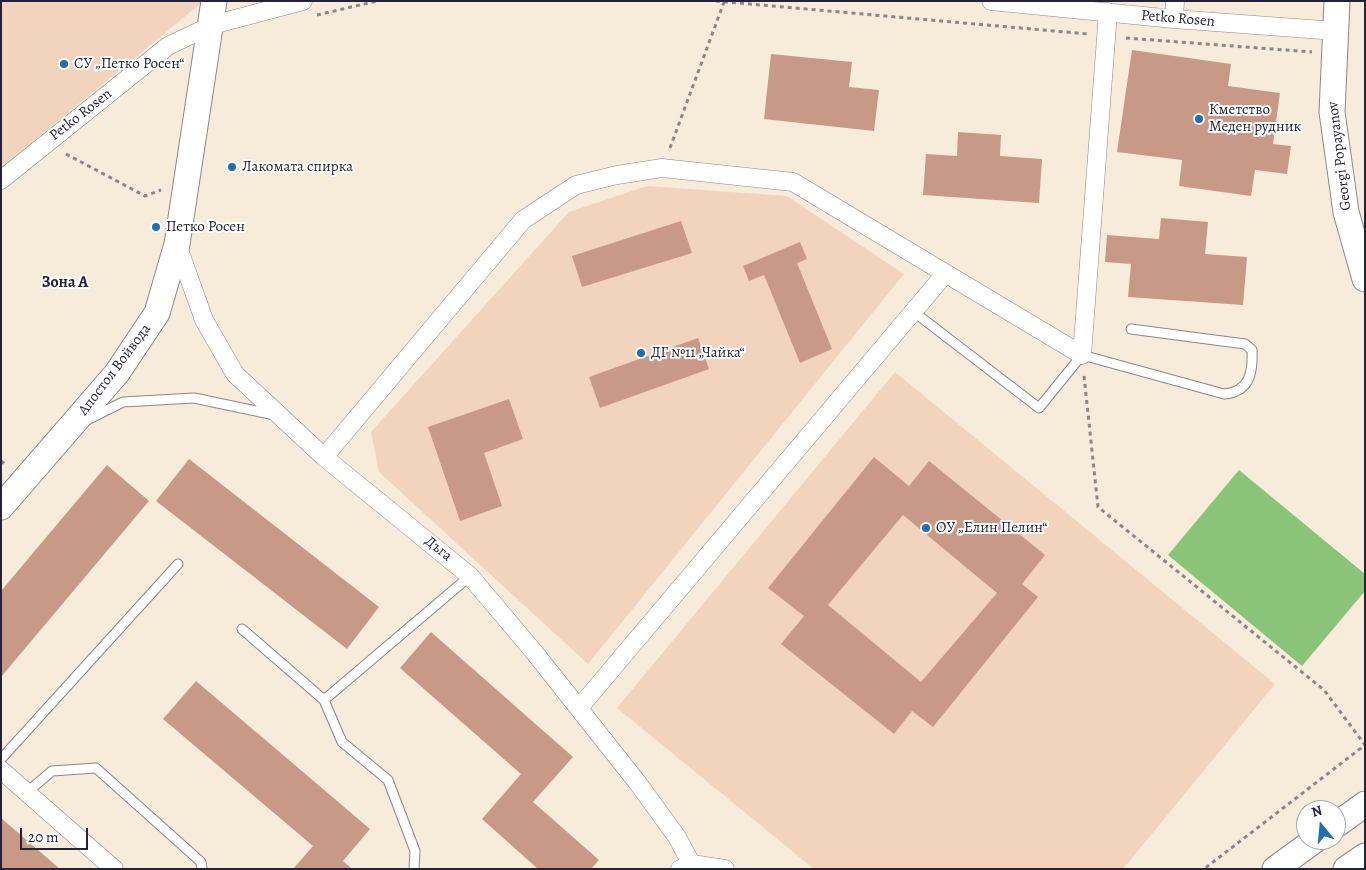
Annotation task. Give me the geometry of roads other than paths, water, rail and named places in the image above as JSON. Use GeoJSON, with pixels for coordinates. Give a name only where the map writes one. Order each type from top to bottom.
{"type":"FeatureCollection","features":[{"type":"Feature","properties":{"kind":"street","name":"Petko Rosen"},"geometry":{"type":"LineString","coordinates":[[1,180],[168,46],[213,13],[303,1]]}},
{"type":"Feature","properties":{"kind":"street","name":"Petko Rosen"},"geometry":{"type":"LineString","coordinates":[[991,1],[1108,12],[1175,10],[1335,42]]}},
{"type":"Feature","properties":{"kind":"street","name":"Georgi Popayanov"},"geometry":{"type":"LineString","coordinates":[[1337,1],[1332,112],[1346,212],[1365,279]]}},
{"type":"Feature","properties":{"kind":"street"},"geometry":{"type":"LineString","coordinates":[[324,457],[523,220],[576,185],[617,175],[662,168],[793,182],[1082,355],[1108,12]]}},
{"type":"Feature","properties":{"kind":"street","name":"Апостол Войвода"},"geometry":{"type":"LineString","coordinates":[[1,507],[117,373],[157,314],[177,244],[213,13]]}},
{"type":"Feature","properties":{"kind":"street","name":"Дъга"},"geometry":{"type":"LineString","coordinates":[[177,244],[204,320],[235,374],[277,416],[324,457],[470,576],[579,708],[672,830],[689,867]]}},
{"type":"Feature","properties":{"kind":"street"},"geometry":{"type":"LineString","coordinates":[[579,708],[945,274]]}},
{"type":"Feature","properties":{"kind":"street"},"geometry":{"type":"LineString","coordinates":[[1,770],[114,869]]}},
{"type":"Feature","properties":{"kind":"street"},"geometry":{"type":"LineString","coordinates":[[1346,818],[1365,804]]}},
{"type":"Feature","properties":{"kind":"street"},"geometry":{"type":"LineString","coordinates":[[1275,869],[1301,850]]}},
{"type":"Feature","properties":{"kind":"street"},"geometry":{"type":"LineString","coordinates":[[1346,869],[1365,856]]}},
{"type":"Feature","properties":{"kind":"street"},"geometry":{"type":"LineString","coordinates":[[689,867],[725,869]]}},
{"type":"Feature","properties":{"kind":"lane"},"geometry":{"type":"LineString","coordinates":[[914,312],[1039,408],[1082,355],[1224,394],[1240,391],[1247,384],[1252,350],[1245,344],[1131,329]]}},
{"type":"Feature","properties":{"kind":"lane"},"geometry":{"type":"LineString","coordinates":[[71,428],[123,402],[194,398],[277,416]]}},
{"type":"Feature","properties":{"kind":"lane"},"geometry":{"type":"LineString","coordinates":[[1,759],[178,564]]}},
{"type":"Feature","properties":{"kind":"lane"},"geometry":{"type":"LineString","coordinates":[[324,700],[470,576]]}},
{"type":"Feature","properties":{"kind":"lane"},"geometry":{"type":"LineString","coordinates":[[242,629],[324,700],[342,742],[388,780],[415,852],[414,869]]}},
{"type":"Feature","properties":{"kind":"lane"},"geometry":{"type":"LineString","coordinates":[[26,793],[52,771],[96,768],[202,862],[202,869]]}},
{"type":"Feature","properties":{"kind":"place","name":"СУ „Петко Росен“"},"geometry":{"type":"Point","coordinates":[64,64]}},
{"type":"Feature","properties":{"kind":"place","name":"Кметство Меден рудник"},"geometry":{"type":"Point","coordinates":[1199,119]}},
{"type":"Feature","properties":{"kind":"place","name":"Лакомата спирка"},"geometry":{"type":"Point","coordinates":[232,167]}},
{"type":"Feature","properties":{"kind":"place","name":"Петко Росен"},"geometry":{"type":"Point","coordinates":[156,227]}},
{"type":"Feature","properties":{"kind":"place","name":"ДГ №11 „Чайка“"},"geometry":{"type":"Point","coordinates":[641,353]}},
{"type":"Feature","properties":{"kind":"place","name":"ОУ „Елин Пелин“"},"geometry":{"type":"Point","coordinates":[926,528]}},
{"type":"Feature","properties":{"kind":"district","name":"Зона А"},"geometry":{"type":"Point","coordinates":[65,283]}}]}
